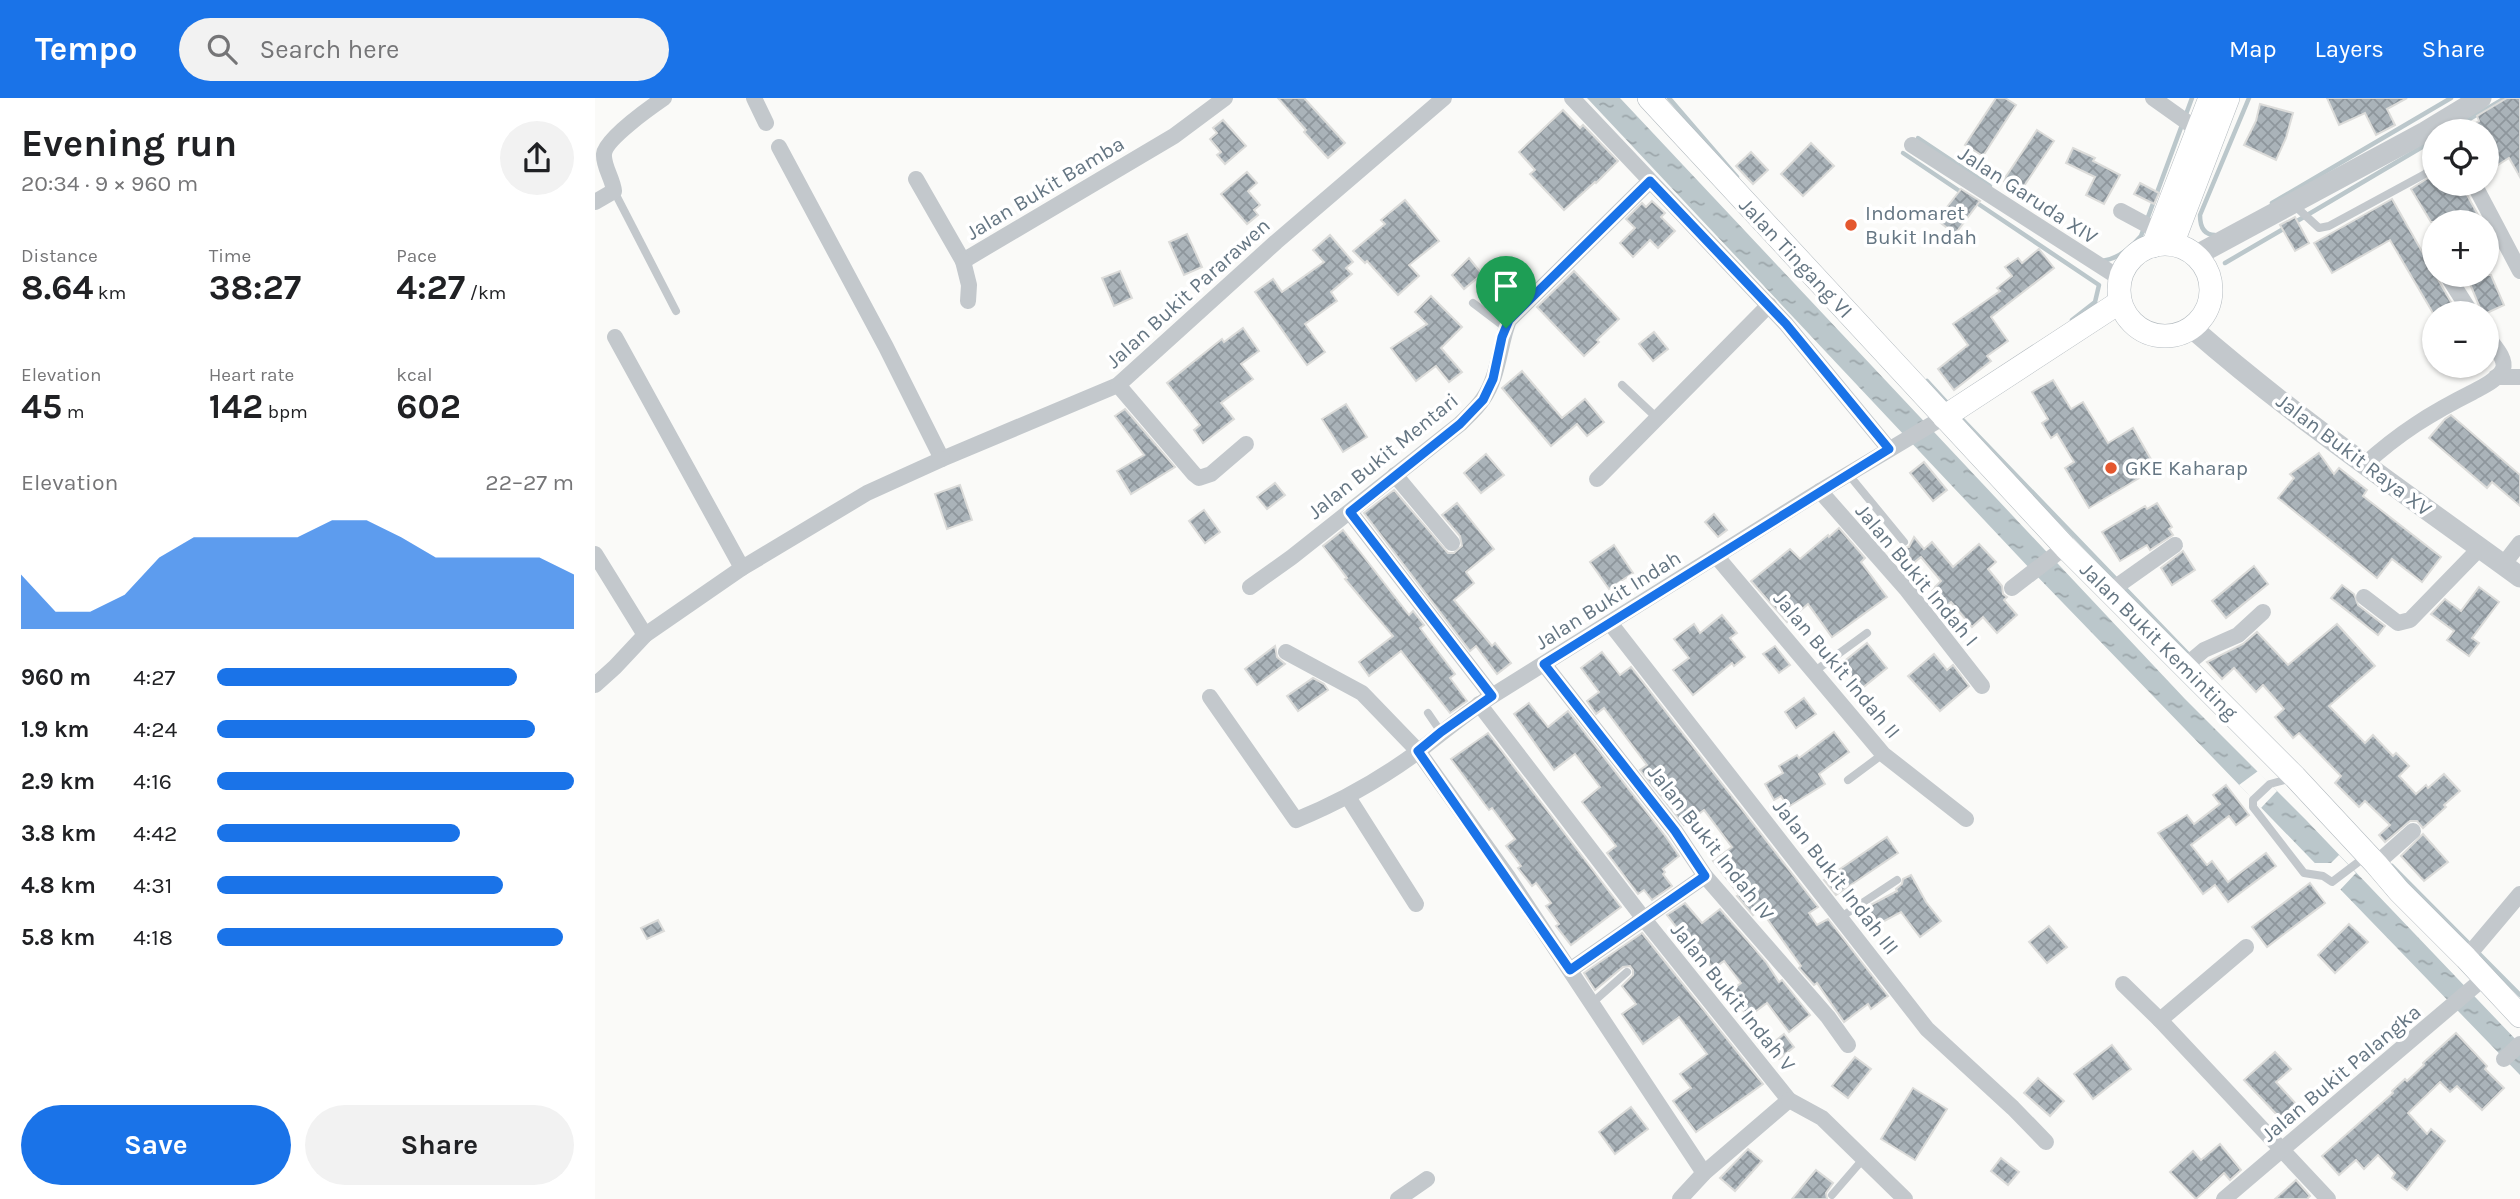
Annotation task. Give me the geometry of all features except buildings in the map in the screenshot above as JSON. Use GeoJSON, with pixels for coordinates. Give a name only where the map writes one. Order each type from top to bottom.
{"type":"FeatureCollection","features":[{"type":"Feature","properties":{"kind":"main road","name":"Jalan Tingang VI"},"geometry":{"type":"LineString","coordinates":[[1649,98],[1936,421]]}},
{"type":"Feature","properties":{"kind":"main road"},"geometry":{"type":"LineString","coordinates":[[2162,241],[2210,98]]}},
{"type":"Feature","properties":{"kind":"main road"},"geometry":{"type":"LineString","coordinates":[[2162,241],[2195,256],[2206,269],[2211,292],[2203,316],[2192,328],[2164,336],[2145,332],[2129,319],[2120,302],[2120,279],[2129,262],[2144,249],[2162,241],[2228,98]]}},
{"type":"Feature","properties":{"kind":"main road"},"geometry":{"type":"LineString","coordinates":[[1936,421],[2120,302]]}},
{"type":"Feature","properties":{"kind":"main road","name":"Jalan Bukit Keminting"},"geometry":{"type":"LineString","coordinates":[[1936,421],[2058,552],[2110,591],[2295,777],[2365,862],[2399,891],[2466,957],[2476,985],[2520,1016]]}},
{"type":"Feature","properties":{"kind":"street"},"geometry":{"type":"LineString","coordinates":[[595,202],[614,191],[604,156],[605,149],[615,137],[664,98]]}},
{"type":"Feature","properties":{"kind":"street"},"geometry":{"type":"LineString","coordinates":[[754,98],[766,123]]}},
{"type":"Feature","properties":{"kind":"street","name":"Jalan Bukit Bamba"},"geometry":{"type":"LineString","coordinates":[[916,179],[963,261],[1174,136],[1225,98]]}},
{"type":"Feature","properties":{"kind":"street","name":"Jalan Bukit Pararawen"},"geometry":{"type":"LineString","coordinates":[[595,685],[645,635],[742,568],[867,493],[1118,385],[1276,242],[1444,98]]}},
{"type":"Feature","properties":{"kind":"street"},"geometry":{"type":"LineString","coordinates":[[1572,98],[1769,305],[1889,449]]}},
{"type":"Feature","properties":{"kind":"street"},"geometry":{"type":"LineString","coordinates":[[2153,98],[2198,130]]}},
{"type":"Feature","properties":{"kind":"street"},"geometry":{"type":"LineString","coordinates":[[2450,119],[2481,98]]}},
{"type":"Feature","properties":{"kind":"street"},"geometry":{"type":"LineString","coordinates":[[2195,256],[2422,136]]}},
{"type":"Feature","properties":{"kind":"street","name":"Jalan Garuda XIV"},"geometry":{"type":"LineString","coordinates":[[1912,145],[2120,279]]}},
{"type":"Feature","properties":{"kind":"street"},"geometry":{"type":"LineString","coordinates":[[779,147],[886,347],[942,459]]}},
{"type":"Feature","properties":{"kind":"street","name":"Jalan Bukit Mentari"},"geometry":{"type":"LineString","coordinates":[[1250,587],[1460,424],[1483,400],[1493,379],[1509,320],[1650,181]]}},
{"type":"Feature","properties":{"kind":"street"},"geometry":{"type":"LineString","coordinates":[[2480,196],[2520,271]]}},
{"type":"Feature","properties":{"kind":"street"},"geometry":{"type":"LineString","coordinates":[[2121,211],[2162,241]]}},
{"type":"Feature","properties":{"kind":"street"},"geometry":{"type":"LineString","coordinates":[[963,261],[969,285],[968,301]]}},
{"type":"Feature","properties":{"kind":"street"},"geometry":{"type":"LineString","coordinates":[[1597,479],[1769,305]]}},
{"type":"Feature","properties":{"kind":"street","name":"Jalan Bukit Raya XV"},"geometry":{"type":"LineString","coordinates":[[2192,328],[2235,365],[2364,465],[2520,577]]}},
{"type":"Feature","properties":{"kind":"street"},"geometry":{"type":"LineString","coordinates":[[615,337],[742,568]]}},
{"type":"Feature","properties":{"kind":"street"},"geometry":{"type":"LineString","coordinates":[[2499,354],[2504,361],[2499,374]]}},
{"type":"Feature","properties":{"kind":"street"},"geometry":{"type":"LineString","coordinates":[[2499,377],[2520,377]]}},
{"type":"Feature","properties":{"kind":"street"},"geometry":{"type":"LineString","coordinates":[[2364,465],[2415,423],[2495,378]]}},
{"type":"Feature","properties":{"kind":"street"},"geometry":{"type":"LineString","coordinates":[[1118,385],[1199,478],[1211,474],[1246,444]]}},
{"type":"Feature","properties":{"kind":"street","name":"Jalan Bukit Indah"},"geometry":{"type":"LineString","coordinates":[[1210,697],[1297,820],[1348,797],[1418,751],[1486,700],[1936,421]]}},
{"type":"Feature","properties":{"kind":"street"},"geometry":{"type":"LineString","coordinates":[[1395,475],[1452,543]]}},
{"type":"Feature","properties":{"kind":"street","name":"Jalan Bukit Indah I"},"geometry":{"type":"LineString","coordinates":[[1820,491],[1907,590],[1982,686]]}},
{"type":"Feature","properties":{"kind":"street","name":"Jalan Bukit Indah V"},"geometry":{"type":"LineString","coordinates":[[1350,512],[1644,919],[1789,1100],[1704,1173],[1680,1199]]}},
{"type":"Feature","properties":{"kind":"street"},"geometry":{"type":"LineString","coordinates":[[2503,565],[2520,543]]}},
{"type":"Feature","properties":{"kind":"street"},"geometry":{"type":"LineString","coordinates":[[2110,591],[2175,545]]}},
{"type":"Feature","properties":{"kind":"street"},"geometry":{"type":"LineString","coordinates":[[2364,597],[2398,623],[2403,623],[2410,620],[2480,548]]}},
{"type":"Feature","properties":{"kind":"street"},"geometry":{"type":"LineString","coordinates":[[2012,588],[2058,552]]}},
{"type":"Feature","properties":{"kind":"street"},"geometry":{"type":"LineString","coordinates":[[595,554],[645,635]]}},
{"type":"Feature","properties":{"kind":"street","name":"Jalan Bukit Indah II"},"geometry":{"type":"LineString","coordinates":[[1717,557],[1883,754],[1966,819]]}},
{"type":"Feature","properties":{"kind":"street"},"geometry":{"type":"LineString","coordinates":[[2185,666],[2204,650],[2238,635],[2263,612]]}},
{"type":"Feature","properties":{"kind":"street","name":"Jalan Bukit Indah III"},"geometry":{"type":"LineString","coordinates":[[1610,622],[1927,1029],[2014,1108],[2046,1142]]}},
{"type":"Feature","properties":{"kind":"street"},"geometry":{"type":"LineString","coordinates":[[1286,652],[1362,693],[1418,751],[1570,970],[1704,1173]]}},
{"type":"Feature","properties":{"kind":"street","name":"Jalan Bukit Indah IV"},"geometry":{"type":"LineString","coordinates":[[1544,664],[1675,831],[1705,876],[1828,1017],[1848,1045]]}},
{"type":"Feature","properties":{"kind":"street"},"geometry":{"type":"LineString","coordinates":[[1348,797],[1416,904]]}},
{"type":"Feature","properties":{"kind":"street"},"geometry":{"type":"LineString","coordinates":[[2365,862],[2413,831]]}},
{"type":"Feature","properties":{"kind":"street"},"geometry":{"type":"LineString","coordinates":[[1570,970],[1705,876]]}},
{"type":"Feature","properties":{"kind":"street"},"geometry":{"type":"LineString","coordinates":[[2466,957],[2520,894]]}},
{"type":"Feature","properties":{"kind":"street"},"geometry":{"type":"LineString","coordinates":[[2160,1020],[2246,947]]}},
{"type":"Feature","properties":{"kind":"street"},"geometry":{"type":"LineString","coordinates":[[2123,984],[2328,1199]]}},
{"type":"Feature","properties":{"kind":"street","name":"Jalan Bukit Palangka"},"geometry":{"type":"LineString","coordinates":[[2224,1199],[2476,985]]}},
{"type":"Feature","properties":{"kind":"street"},"geometry":{"type":"LineString","coordinates":[[2504,1059],[2520,1044]]}},
{"type":"Feature","properties":{"kind":"street"},"geometry":{"type":"LineString","coordinates":[[1789,1100],[1822,1118],[1905,1199]]}},
{"type":"Feature","properties":{"kind":"street"},"geometry":{"type":"LineString","coordinates":[[1398,1199],[1427,1179]]}},
{"type":"Feature","properties":{"kind":"lane"},"geometry":{"type":"LineString","coordinates":[[2292,203],[2319,228],[2329,226],[2422,176]]}},
{"type":"Feature","properties":{"kind":"lane"},"geometry":{"type":"LineString","coordinates":[[614,191],[676,312]]}},
{"type":"Feature","properties":{"kind":"lane"},"geometry":{"type":"LineString","coordinates":[[1473,303],[1506,328]]}},
{"type":"Feature","properties":{"kind":"lane"},"geometry":{"type":"LineString","coordinates":[[1622,385],[1657,418]]}},
{"type":"Feature","properties":{"kind":"lane"},"geometry":{"type":"LineString","coordinates":[[1849,475],[1905,542]]}},
{"type":"Feature","properties":{"kind":"lane"},"geometry":{"type":"LineString","coordinates":[[1815,671],[1867,633]]}},
{"type":"Feature","properties":{"kind":"lane"},"geometry":{"type":"LineString","coordinates":[[1428,713],[1441,732]]}},
{"type":"Feature","properties":{"kind":"lane"},"geometry":{"type":"LineString","coordinates":[[1848,780],[1883,754]]}},
{"type":"Feature","properties":{"kind":"lane"},"geometry":{"type":"LineString","coordinates":[[2295,777],[2270,784],[2253,800],[2254,811],[2304,873],[2323,876],[2332,881],[2365,862]]}},
{"type":"Feature","properties":{"kind":"lane"},"geometry":{"type":"LineString","coordinates":[[1841,917],[1897,880]]}},
{"type":"Feature","properties":{"kind":"lane"},"geometry":{"type":"LineString","coordinates":[[1592,1003],[1627,972]]}},
{"type":"Feature","properties":{"kind":"lane"},"geometry":{"type":"LineString","coordinates":[[1832,1195],[1864,1158]]}},
{"type":"Feature","properties":{"kind":"water"},"geometry":{"type":"Polygon","coordinates":[[[1587,98],[1620,98],[2185,699],[2306,820],[2520,1044],[2520,1075],[2033,572],[1587,98]]]}},
{"type":"Feature","properties":{"kind":"pier"},"geometry":{"type":"Polygon","coordinates":[[[2258,771],[2277,791],[2261,808],[2239,785],[2258,771]]]}},
{"type":"Feature","properties":{"kind":"pier"},"geometry":{"type":"Polygon","coordinates":[[[2339,855],[2356,873],[2340,890],[2314,863],[2331,863],[2339,855]]]}},
{"type":"Feature","properties":{"kind":"waterway"},"geometry":{"type":"LineString","coordinates":[[1669,98],[1737,177]]}},
{"type":"Feature","properties":{"kind":"waterway"},"geometry":{"type":"LineString","coordinates":[[2185,117],[2192,98]]}},
{"type":"Feature","properties":{"kind":"waterway"},"geometry":{"type":"LineString","coordinates":[[2215,235],[2203,229],[2200,215],[2249,98]]}},
{"type":"Feature","properties":{"kind":"waterway"},"geometry":{"type":"LineString","coordinates":[[2272,203],[2451,98]]}},
{"type":"Feature","properties":{"kind":"waterway"},"geometry":{"type":"LineString","coordinates":[[2469,119],[2505,98]]}},
{"type":"Feature","properties":{"kind":"waterway"},"geometry":{"type":"LineString","coordinates":[[2102,261],[2123,253],[2141,236],[2182,125]]}},
{"type":"Feature","properties":{"kind":"waterway"},"geometry":{"type":"LineString","coordinates":[[1918,138],[1990,186]]}},
{"type":"Feature","properties":{"kind":"waterway"},"geometry":{"type":"LineString","coordinates":[[2292,224],[2422,147]]}},
{"type":"Feature","properties":{"kind":"waterway"},"geometry":{"type":"LineString","coordinates":[[1903,153],[1964,194]]}},
{"type":"Feature","properties":{"kind":"waterway"},"geometry":{"type":"LineString","coordinates":[[1974,201],[2099,285],[2095,302],[2072,320]]}},
{"type":"Feature","properties":{"kind":"waterway"},"geometry":{"type":"LineString","coordinates":[[2225,263],[2285,228]]}},
{"type":"Feature","properties":{"kind":"waterway"},"geometry":{"type":"LineString","coordinates":[[1927,381],[1949,405]]}},
{"type":"Feature","properties":{"kind":"waterway"},"geometry":{"type":"LineString","coordinates":[[1960,417],[2192,658]]}},
{"type":"Feature","properties":{"kind":"waterway"},"geometry":{"type":"LineString","coordinates":[[2392,866],[2520,995]]}},
{"type":"Feature","properties":{"kind":"place","name":"Indomaret Bukit Indah"},"geometry":{"type":"Point","coordinates":[1851,225]}},
{"type":"Feature","properties":{"kind":"place","name":"GKE Kaharap"},"geometry":{"type":"Point","coordinates":[2111,468]}},
{"type":"Feature","properties":{"kind":"route"},"geometry":{"type":"LineString","coordinates":[[1650,181],[1786,324],[1889,449],[1544,664],[1675,831],[1705,876],[1570,970],[1418,751],[1492,696],[1350,512],[1460,424],[1483,400],[1493,379],[1506,328],[1509,320],[1650,181]]}}]}
